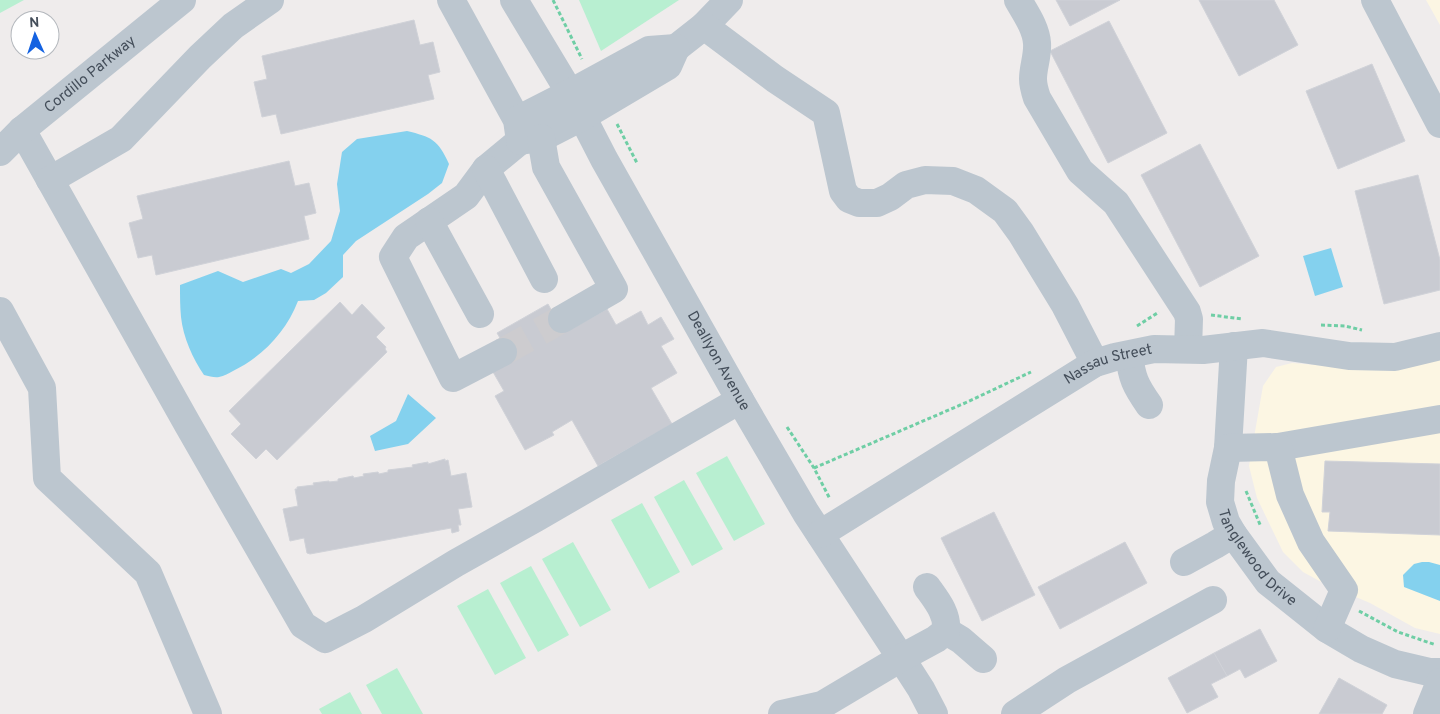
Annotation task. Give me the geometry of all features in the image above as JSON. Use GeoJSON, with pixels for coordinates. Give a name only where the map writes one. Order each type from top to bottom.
{"type":"FeatureCollection","features":[{"type":"Feature","properties":{"kind":"street","name":"Cordillo Parkway"},"geometry":{"type":"LineString","coordinates":[[0,152],[22,130],[182,0]]}},
{"type":"Feature","properties":{"kind":"street"},"geometry":{"type":"LineString","coordinates":[[50,180],[121,140],[200,56],[233,26],[270,0]]}},
{"type":"Feature","properties":{"kind":"street"},"geometry":{"type":"LineString","coordinates":[[451,0],[614,289],[562,319]]}},
{"type":"Feature","properties":{"kind":"street","name":"Deallyon Avenue"},"geometry":{"type":"LineString","coordinates":[[514,0],[570,93],[604,159],[806,513],[831,527],[901,658],[934,714]]}},
{"type":"Feature","properties":{"kind":"street"},"geometry":{"type":"LineString","coordinates":[[503,352],[453,378],[394,257],[406,237],[466,196],[486,169],[570,93],[600,91],[668,66],[676,48],[704,26],[729,0]]}},
{"type":"Feature","properties":{"kind":"street"},"geometry":{"type":"LineString","coordinates":[[1018,0],[1034,29],[1037,42],[1037,58],[1033,77],[1037,98],[1080,171],[1116,203],[1187,312],[1189,319],[1188,350]]}},
{"type":"Feature","properties":{"kind":"street"},"geometry":{"type":"LineString","coordinates":[[1374,0],[1440,124]]}},
{"type":"Feature","properties":{"kind":"street"},"geometry":{"type":"LineString","coordinates":[[704,26],[775,79],[826,113],[844,191],[849,200],[859,203],[877,203],[890,197],[906,185],[925,180],[953,181],[976,190],[1005,211],[1021,233],[1065,305],[1095,363]]}},
{"type":"Feature","properties":{"kind":"street"},"geometry":{"type":"LineString","coordinates":[[526,133],[582,117],[600,91]]}},
{"type":"Feature","properties":{"kind":"street"},"geometry":{"type":"LineString","coordinates":[[22,130],[303,625],[325,639],[357,623],[456,563],[740,400]]}},
{"type":"Feature","properties":{"kind":"street"},"geometry":{"type":"LineString","coordinates":[[486,169],[544,279]]}},
{"type":"Feature","properties":{"kind":"street"},"geometry":{"type":"LineString","coordinates":[[429,221],[480,314]]}},
{"type":"Feature","properties":{"kind":"street"},"geometry":{"type":"LineString","coordinates":[[0,311],[42,388],[47,478],[148,573],[208,714]]}},
{"type":"Feature","properties":{"kind":"street","name":"Nassau Street"},"geometry":{"type":"LineString","coordinates":[[831,527],[1095,363],[1114,357],[1154,349],[1203,350],[1263,343],[1349,356],[1395,357],[1440,346]]}},
{"type":"Feature","properties":{"kind":"street","name":"Tanglewood Drive"},"geometry":{"type":"LineString","coordinates":[[1234,346],[1228,448],[1221,481],[1220,502],[1226,522],[1233,534],[1268,582],[1327,629],[1361,649],[1395,664],[1429,672],[1440,672]]}},
{"type":"Feature","properties":{"kind":"street"},"geometry":{"type":"LineString","coordinates":[[1129,355],[1131,374],[1148,405]]}},
{"type":"Feature","properties":{"kind":"street"},"geometry":{"type":"LineString","coordinates":[[1228,448],[1278,447],[1440,419]]}},
{"type":"Feature","properties":{"kind":"street"},"geometry":{"type":"LineString","coordinates":[[1278,447],[1290,495],[1311,542],[1344,590],[1327,629]]}},
{"type":"Feature","properties":{"kind":"street"},"geometry":{"type":"LineString","coordinates":[[1184,562],[1233,534]]}},
{"type":"Feature","properties":{"kind":"street"},"geometry":{"type":"LineString","coordinates":[[782,714],[824,709],[946,631],[947,624],[942,608],[928,587]]}},
{"type":"Feature","properties":{"kind":"street"},"geometry":{"type":"LineString","coordinates":[[1015,714],[1067,680],[1213,600]]}},
{"type":"Feature","properties":{"kind":"street"},"geometry":{"type":"LineString","coordinates":[[946,631],[961,640],[983,659]]}},
{"type":"Feature","properties":{"kind":"path"},"geometry":{"type":"LineString","coordinates":[[553,0],[639,167]]}},
{"type":"Feature","properties":{"kind":"path"},"geometry":{"type":"LineString","coordinates":[[782,421],[814,468],[831,527]]}},
{"type":"Feature","properties":{"kind":"shaded area"},"geometry":{"type":"Polygon","coordinates":[[[1426,0],[1440,0],[1440,25],[1426,0]]]}},
{"type":"Feature","properties":{"kind":"shaded area"},"geometry":{"type":"Polygon","coordinates":[[[1440,359],[1440,634],[1415,628],[1370,603],[1325,584],[1303,572],[1283,552],[1257,498],[1249,466],[1263,386],[1276,367],[1292,363],[1351,368],[1440,359]]]}},
{"type":"Feature","properties":{"kind":"green space"},"geometry":{"type":"Polygon","coordinates":[[[0,0],[24,0],[0,13],[0,0]]]}},
{"type":"Feature","properties":{"kind":"green space"},"geometry":{"type":"Polygon","coordinates":[[[579,0],[679,0],[601,51],[579,0]]]}},
{"type":"Feature","properties":{"kind":"green space"},"geometry":{"type":"Polygon","coordinates":[[[727,456],[765,524],[734,541],[696,473],[727,456]]]}},
{"type":"Feature","properties":{"kind":"green space"},"geometry":{"type":"Polygon","coordinates":[[[684,480],[723,549],[692,566],[654,497],[684,480]]]}},
{"type":"Feature","properties":{"kind":"green space"},"geometry":{"type":"Polygon","coordinates":[[[642,503],[680,572],[649,589],[611,520],[642,503]]]}},
{"type":"Feature","properties":{"kind":"green space"},"geometry":{"type":"Polygon","coordinates":[[[573,542],[611,610],[580,627],[542,559],[573,542]]]}},
{"type":"Feature","properties":{"kind":"green space"},"geometry":{"type":"Polygon","coordinates":[[[531,566],[569,635],[538,652],[500,583],[531,566]]]}},
{"type":"Feature","properties":{"kind":"green space"},"geometry":{"type":"Polygon","coordinates":[[[488,589],[526,658],[495,675],[457,606],[488,589]]]}},
{"type":"Feature","properties":{"kind":"green space"},"geometry":{"type":"Polygon","coordinates":[[[397,668],[423,714],[382,714],[366,685],[397,668]]]}},
{"type":"Feature","properties":{"kind":"green space"},"geometry":{"type":"Polygon","coordinates":[[[350,692],[362,714],[322,714],[319,709],[350,692]]]}},
{"type":"Feature","properties":{"kind":"water"},"geometry":{"type":"Polygon","coordinates":[[[407,131],[428,137],[441,149],[449,164],[442,183],[356,241],[343,255],[343,277],[326,293],[314,300],[298,301],[287,323],[264,350],[244,365],[223,376],[204,375],[192,355],[182,325],[180,285],[218,271],[243,282],[281,269],[291,273],[309,264],[331,241],[340,211],[337,184],[342,152],[357,139],[407,131]]]}},
{"type":"Feature","properties":{"kind":"water"},"geometry":{"type":"Polygon","coordinates":[[[1331,248],[1343,287],[1315,296],[1303,256],[1331,248]]]}},
{"type":"Feature","properties":{"kind":"water"},"geometry":{"type":"Polygon","coordinates":[[[408,394],[436,418],[408,444],[375,451],[370,436],[396,421],[408,394]]]}},
{"type":"Feature","properties":{"kind":"water"},"geometry":{"type":"Polygon","coordinates":[[[1422,562],[1440,565],[1440,601],[1404,587],[1403,575],[1414,564],[1422,562]]]}},
{"type":"Feature","properties":{"kind":"building"},"geometry":{"type":"Polygon","coordinates":[[[1056,0],[1120,0],[1070,26],[1056,0]]]}},
{"type":"Feature","properties":{"kind":"building"},"geometry":{"type":"Polygon","coordinates":[[[1199,0],[1274,0],[1298,45],[1239,76],[1199,0]]]}},
{"type":"Feature","properties":{"kind":"building"},"geometry":{"type":"Polygon","coordinates":[[[414,20],[420,45],[433,42],[440,72],[428,75],[434,99],[281,134],[276,114],[262,117],[254,82],[267,79],[262,56],[414,20]]]}},
{"type":"Feature","properties":{"kind":"building"},"geometry":{"type":"Polygon","coordinates":[[[1109,21],[1167,133],[1108,163],[1050,51],[1109,21]]]}},
{"type":"Feature","properties":{"kind":"building"},"geometry":{"type":"Polygon","coordinates":[[[1372,64],[1405,141],[1338,169],[1306,91],[1372,64]]]}},
{"type":"Feature","properties":{"kind":"building"},"geometry":{"type":"Polygon","coordinates":[[[1200,144],[1259,256],[1200,287],[1141,175],[1200,144]]]}},
{"type":"Feature","properties":{"kind":"building"},"geometry":{"type":"Polygon","coordinates":[[[289,161],[295,186],[309,183],[316,213],[304,216],[309,239],[156,275],[152,255],[138,258],[129,223],[143,219],[137,196],[289,161]]]}},
{"type":"Feature","properties":{"kind":"building"},"geometry":{"type":"Polygon","coordinates":[[[1418,175],[1440,260],[1440,290],[1384,304],[1355,191],[1418,175]]]}},
{"type":"Feature","properties":{"kind":"building"},"geometry":{"type":"Polygon","coordinates":[[[340,302],[352,315],[362,304],[385,328],[376,337],[386,347],[387,352],[277,460],[266,449],[256,459],[231,434],[241,424],[229,411],[340,302]]]}},
{"type":"Feature","properties":{"kind":"building"},"geometry":{"type":"Polygon","coordinates":[[[548,304],[564,333],[607,309],[616,325],[641,311],[648,325],[661,317],[674,339],[661,346],[677,373],[651,388],[672,424],[598,466],[572,420],[552,432],[554,435],[525,450],[495,396],[504,391],[493,372],[513,360],[497,333],[548,304]]]}},
{"type":"Feature","properties":{"kind":"building"},"geometry":{"type":"Polygon","coordinates":[[[445,459],[445,461],[448,460],[451,476],[466,473],[472,507],[458,509],[461,525],[458,525],[459,531],[452,533],[451,528],[310,554],[307,553],[304,538],[290,541],[283,509],[298,506],[295,489],[297,487],[314,485],[313,483],[338,481],[338,479],[353,476],[354,478],[364,476],[363,474],[378,472],[379,474],[388,472],[388,470],[413,467],[412,465],[428,462],[428,464],[445,459]]]}},
{"type":"Feature","properties":{"kind":"building"},"geometry":{"type":"Polygon","coordinates":[[[1325,461],[1440,464],[1440,535],[1328,531],[1330,512],[1322,512],[1325,461]]]}},
{"type":"Feature","properties":{"kind":"building"},"geometry":{"type":"Polygon","coordinates":[[[994,512],[1035,595],[982,621],[941,538],[994,512]]]}},
{"type":"Feature","properties":{"kind":"building"},"geometry":{"type":"Polygon","coordinates":[[[1125,542],[1147,583],[1060,629],[1038,587],[1125,542]]]}},
{"type":"Feature","properties":{"kind":"building"},"geometry":{"type":"Polygon","coordinates":[[[1260,629],[1277,661],[1245,678],[1240,669],[1227,676],[1214,653],[1260,629]]]}},
{"type":"Feature","properties":{"kind":"building"},"geometry":{"type":"Polygon","coordinates":[[[1214,653],[1227,676],[1211,684],[1218,697],[1187,713],[1168,678],[1214,653]]]}},
{"type":"Feature","properties":{"kind":"building"},"geometry":{"type":"Polygon","coordinates":[[[1339,678],[1387,705],[1382,714],[1319,714],[1339,678]]]}},
{"type":"Feature","properties":{"kind":"tunnel"},"geometry":{"type":"LineString","coordinates":[[503,352],[562,319]]}}]}
